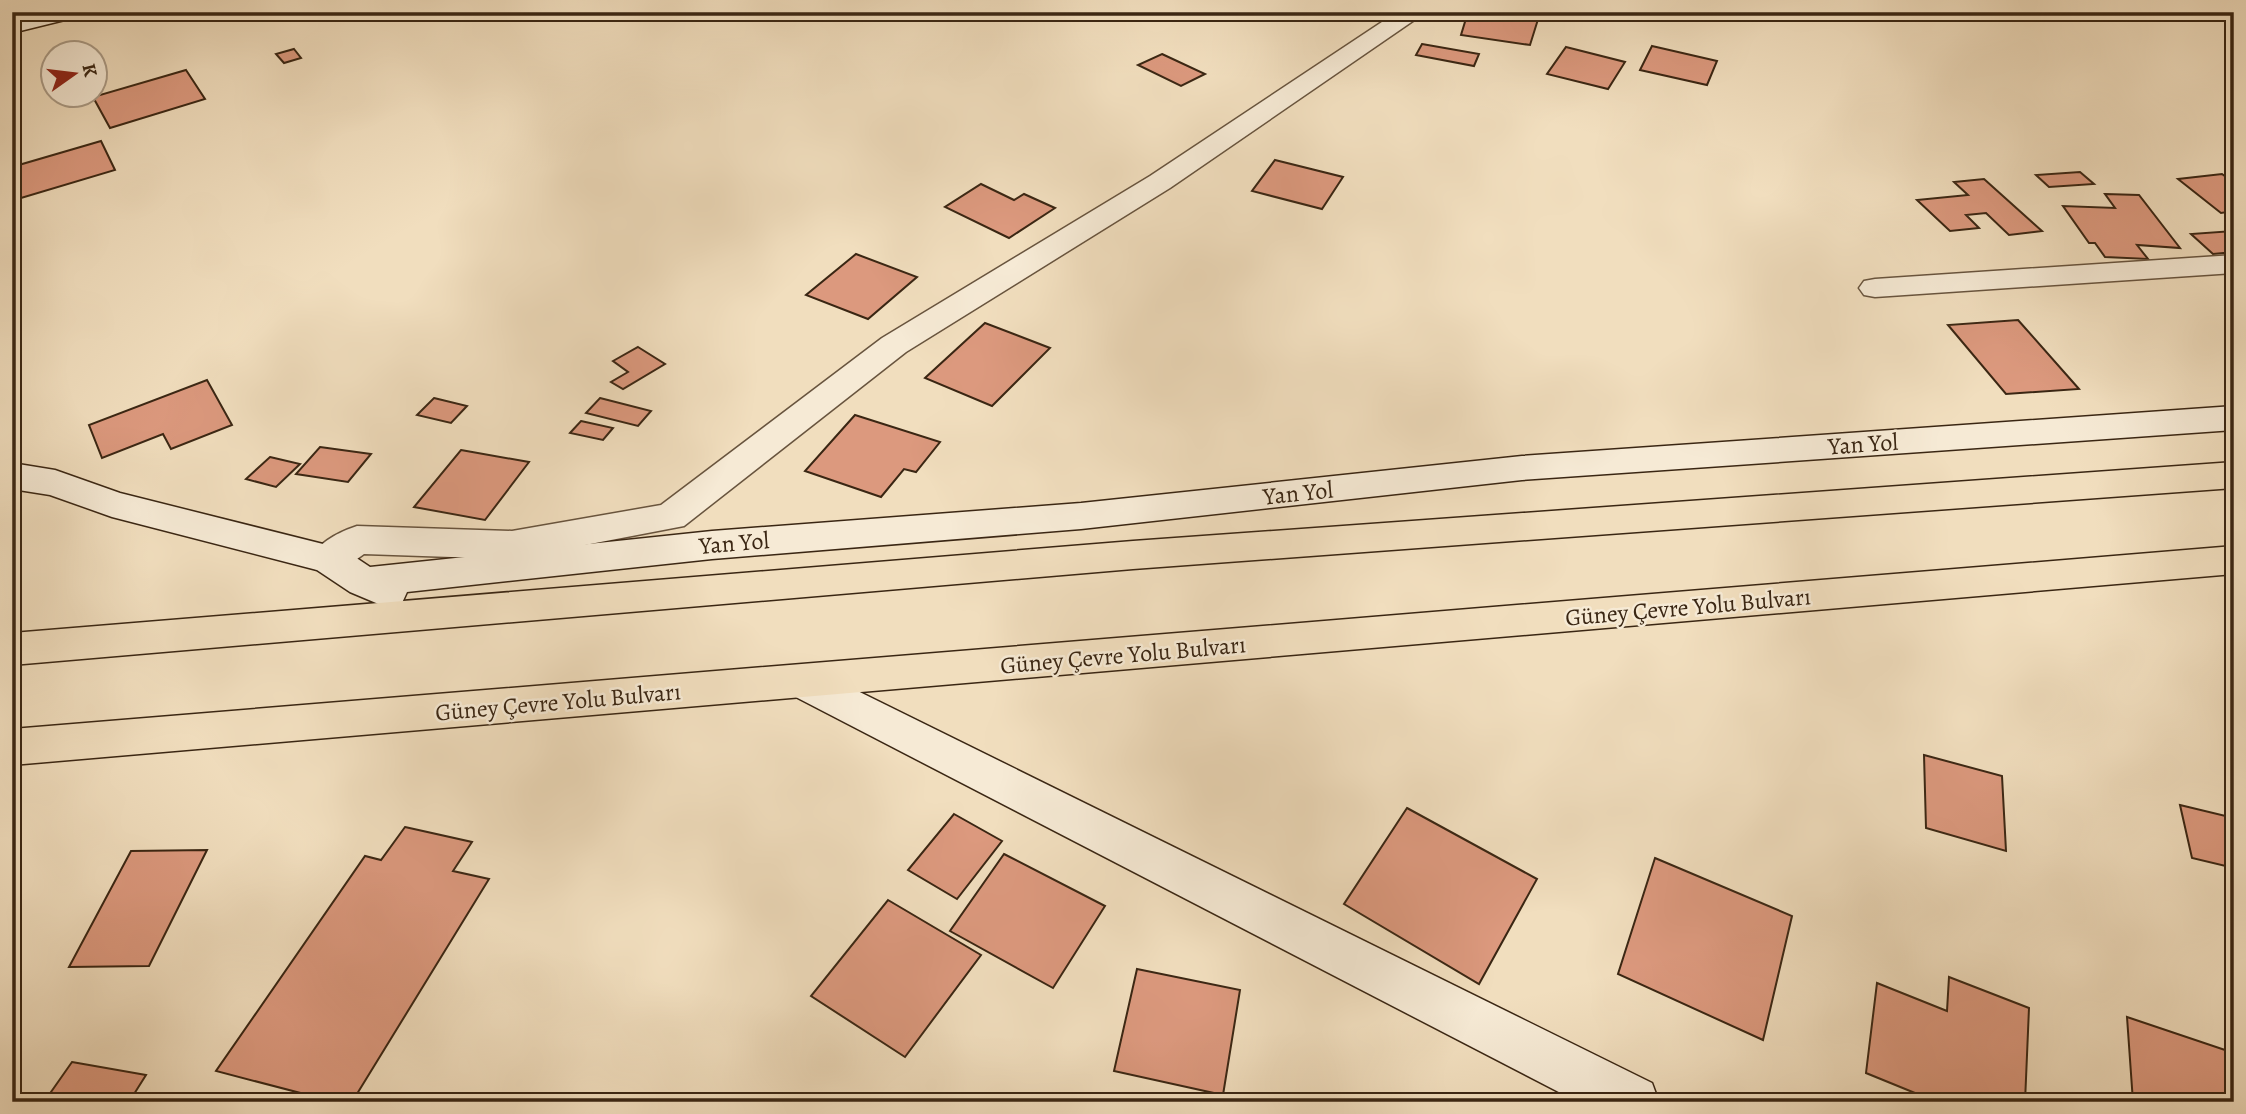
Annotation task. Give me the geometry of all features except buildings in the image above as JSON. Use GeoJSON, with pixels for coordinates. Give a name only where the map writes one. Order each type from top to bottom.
{"type":"FeatureCollection","features":[{"type":"Feature","properties":{"kind":"highway"},"geometry":{"type":"LineString","coordinates":[[12,649],[1133,555],[2234,475]]}},
{"type":"Feature","properties":{"kind":"highway","name":"Güney Çevre Yolu Bulvarı"},"geometry":{"type":"LineString","coordinates":[[12,747],[2234,560]]}},
{"type":"Feature","properties":{"kind":"street"},"geometry":{"type":"LineString","coordinates":[[12,26],[68,12]]}},
{"type":"Feature","properties":{"kind":"street"},"geometry":{"type":"LineString","coordinates":[[329,559],[357,540],[512,545],[671,517],[894,345],[1160,182],[1414,12]]}},
{"type":"Feature","properties":{"kind":"street"},"geometry":{"type":"LineString","coordinates":[[1875,288],[2234,264]]}},
{"type":"Feature","properties":{"kind":"street","name":"Yan Yol"},"geometry":{"type":"LineString","coordinates":[[364,582],[712,545],[1081,516],[1522,468],[2234,418]]}},
{"type":"Feature","properties":{"kind":"street"},"geometry":{"type":"LineString","coordinates":[[12,476],[55,482],[112,504],[329,559],[364,582],[436,615]]}},
{"type":"Feature","properties":{"kind":"street"},"geometry":{"type":"LineString","coordinates":[[805,682],[1633,1102]]}}]}
